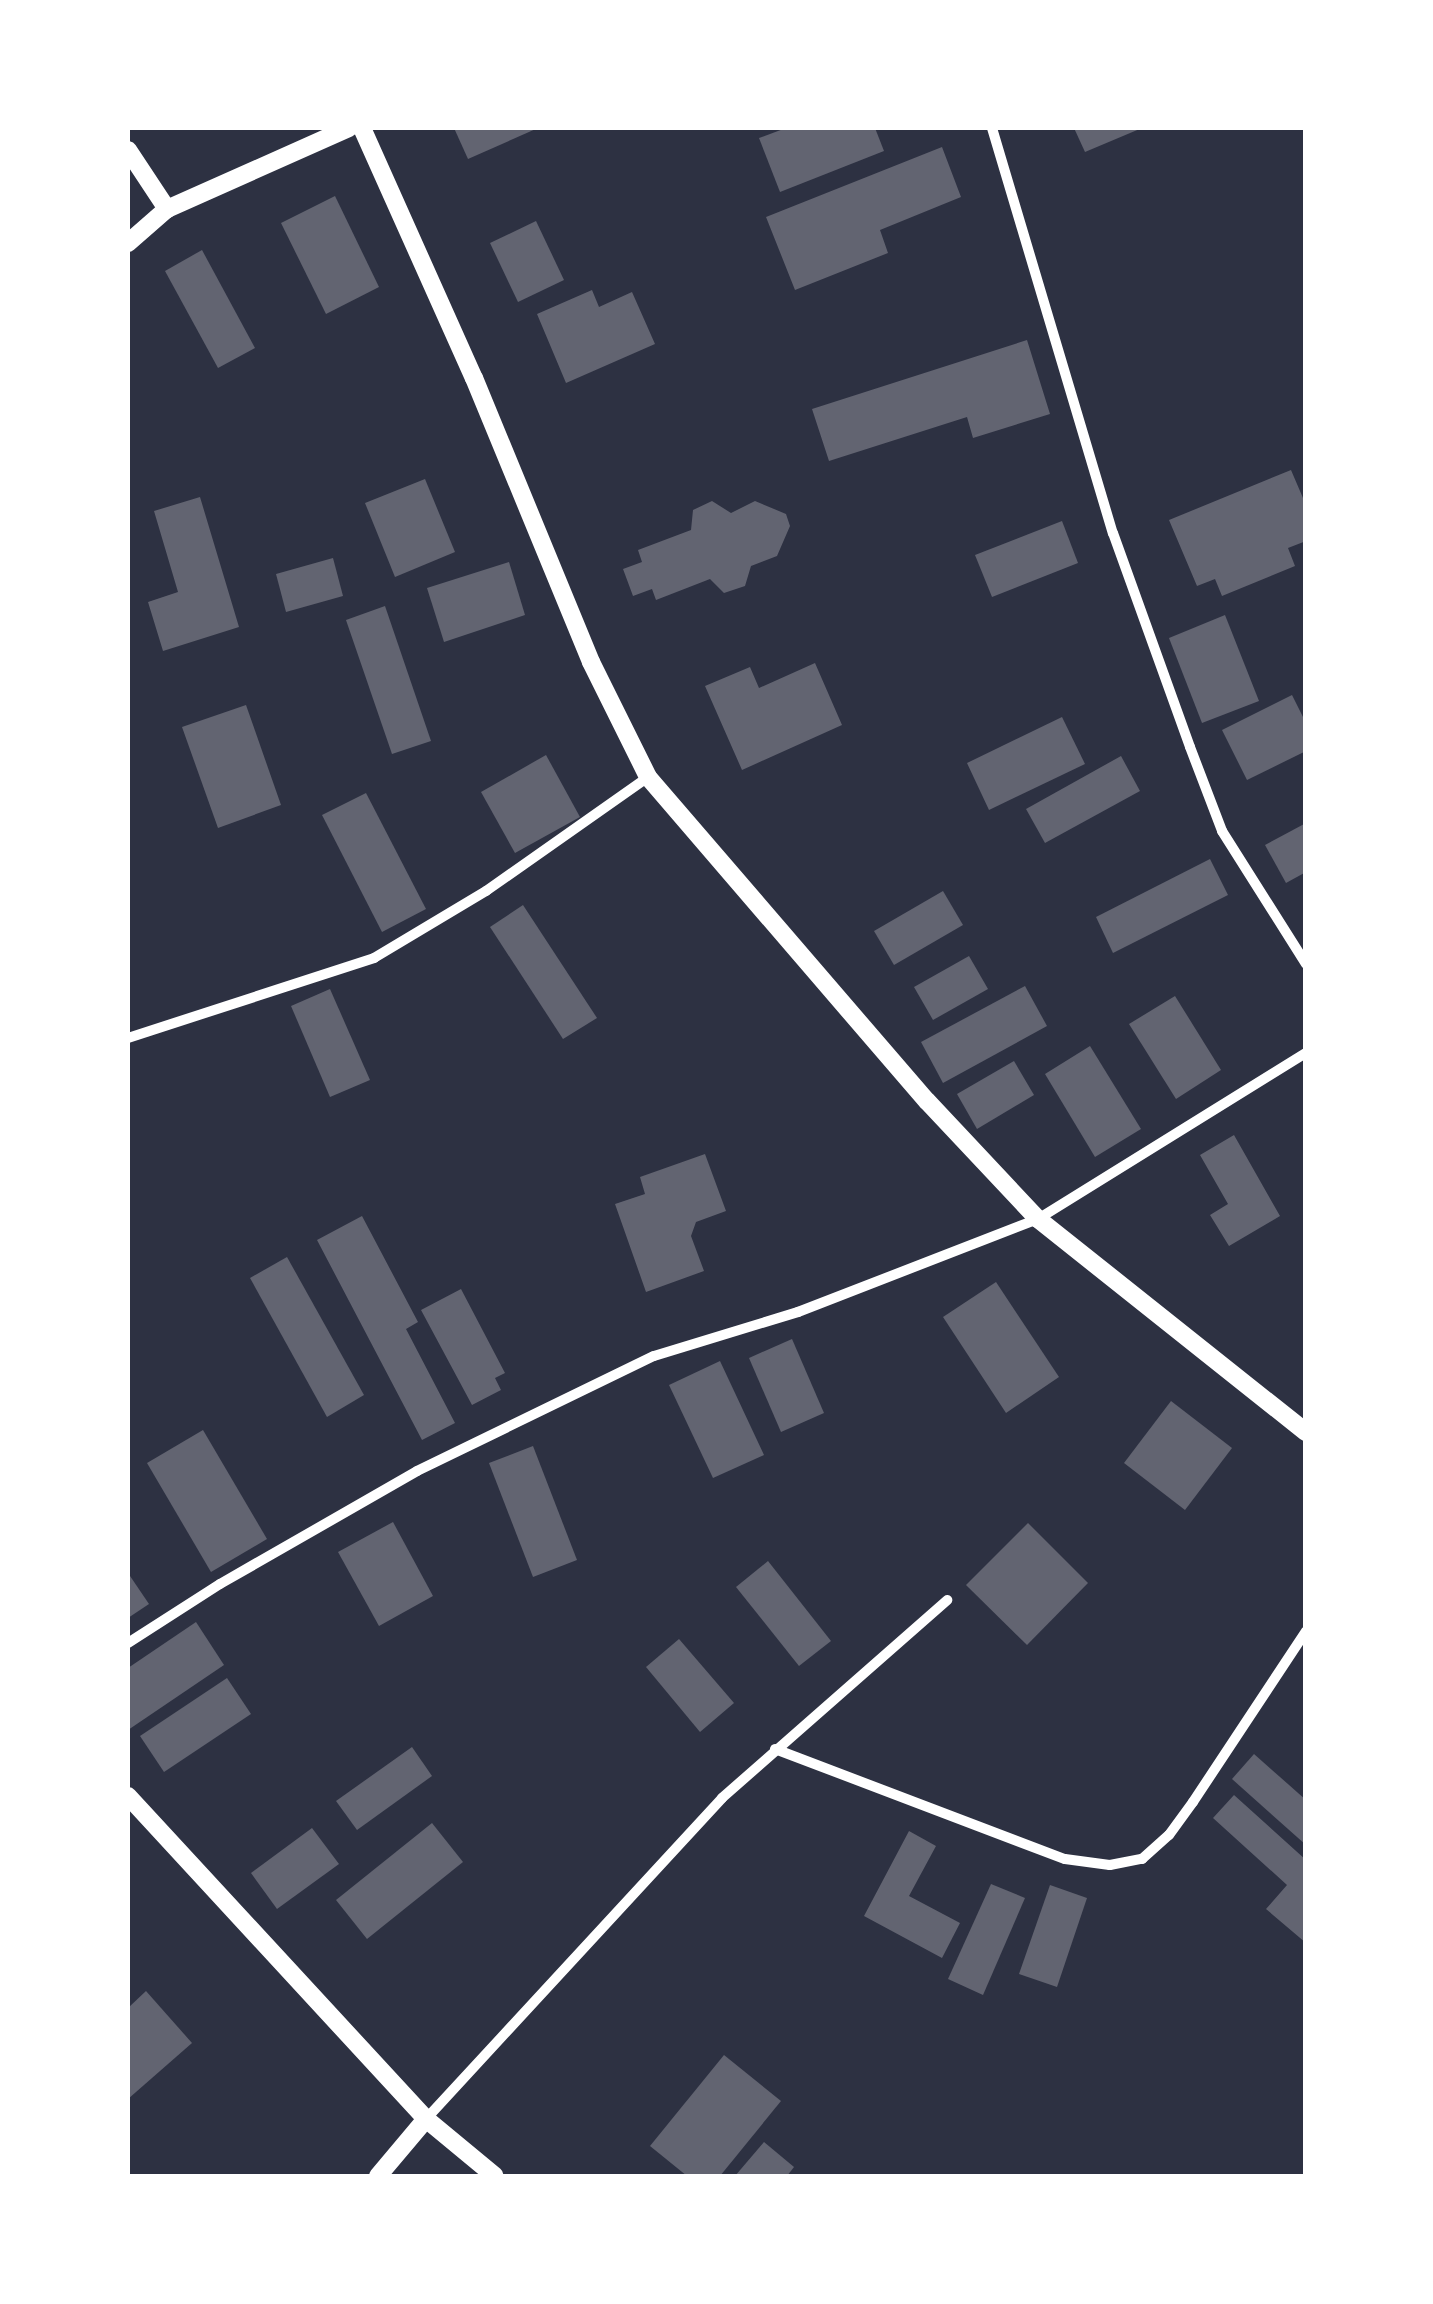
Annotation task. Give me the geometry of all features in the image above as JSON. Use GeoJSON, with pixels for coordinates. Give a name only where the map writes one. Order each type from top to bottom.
{"type":"FeatureCollection","features":[{"type":"Feature","properties":{"kind":"street"},"geometry":{"type":"LineString","coordinates":[[128,243],[166,209],[349,128]]}},
{"type":"Feature","properties":{"kind":"street"},"geometry":{"type":"LineString","coordinates":[[362,128],[474,378],[591,662],[648,777],[927,1101],[1038,1219],[1306,1432]]}},
{"type":"Feature","properties":{"kind":"street"},"geometry":{"type":"LineString","coordinates":[[992,128],[1114,533],[1196,764],[1222,831],[1306,964]]}},
{"type":"Feature","properties":{"kind":"street"},"geometry":{"type":"LineString","coordinates":[[128,150],[166,209]]}},
{"type":"Feature","properties":{"kind":"street"},"geometry":{"type":"LineString","coordinates":[[128,1038],[374,958],[486,891],[648,777]]}},
{"type":"Feature","properties":{"kind":"street"},"geometry":{"type":"LineString","coordinates":[[128,1643],[220,1584],[417,1471],[654,1356],[798,1312],[1038,1219],[1306,1053]]}},
{"type":"Feature","properties":{"kind":"street"},"geometry":{"type":"LineString","coordinates":[[378,2176],[722,1798],[946,1600]]}},
{"type":"Feature","properties":{"kind":"street"},"geometry":{"type":"LineString","coordinates":[[775,1749],[1066,1859],[1110,1865],[1142,1859],[1168,1835],[1192,1802],[1306,1631]]}},
{"type":"Feature","properties":{"kind":"street"},"geometry":{"type":"LineString","coordinates":[[128,1796],[426,2119],[495,2176]]}},
{"type":"Feature","properties":{"kind":"building"},"geometry":{"type":"Polygon","coordinates":[[[454,128],[538,128],[468,159],[454,128]]]}},
{"type":"Feature","properties":{"kind":"building"},"geometry":{"type":"Polygon","coordinates":[[[786,128],[875,128],[884,151],[780,192],[759,138],[786,128]]]}},
{"type":"Feature","properties":{"kind":"building"},"geometry":{"type":"Polygon","coordinates":[[[1074,128],[1142,128],[1085,152],[1074,128]]]}},
{"type":"Feature","properties":{"kind":"building"},"geometry":{"type":"Polygon","coordinates":[[[942,147],[961,197],[880,230],[888,253],[795,290],[766,217],[942,147]]]}},
{"type":"Feature","properties":{"kind":"building"},"geometry":{"type":"Polygon","coordinates":[[[335,196],[379,287],[326,314],[281,223],[335,196]]]}},
{"type":"Feature","properties":{"kind":"building"},"geometry":{"type":"Polygon","coordinates":[[[536,221],[564,280],[518,302],[490,243],[536,221]]]}},
{"type":"Feature","properties":{"kind":"building"},"geometry":{"type":"Polygon","coordinates":[[[202,250],[255,348],[218,368],[165,271],[202,250]]]}},
{"type":"Feature","properties":{"kind":"building"},"geometry":{"type":"Polygon","coordinates":[[[592,290],[599,307],[632,292],[655,344],[566,383],[537,314],[592,290]]]}},
{"type":"Feature","properties":{"kind":"building"},"geometry":{"type":"Polygon","coordinates":[[[1027,340],[1050,414],[973,438],[967,417],[829,461],[812,409],[1027,340]]]}},
{"type":"Feature","properties":{"kind":"building"},"geometry":{"type":"Polygon","coordinates":[[[1291,470],[1306,505],[1306,541],[1288,548],[1295,566],[1222,596],[1215,579],[1197,586],[1169,520],[1291,470]]]}},
{"type":"Feature","properties":{"kind":"building"},"geometry":{"type":"Polygon","coordinates":[[[425,479],[455,552],[395,577],[365,503],[425,479]]]}},
{"type":"Feature","properties":{"kind":"building"},"geometry":{"type":"Polygon","coordinates":[[[200,497],[239,627],[163,651],[148,602],[178,592],[154,511],[200,497]]]}},
{"type":"Feature","properties":{"kind":"building"},"geometry":{"type":"Polygon","coordinates":[[[712,501],[731,513],[755,501],[786,514],[790,526],[777,556],[751,566],[745,586],[724,593],[710,579],[656,600],[652,589],[633,596],[623,569],[642,562],[638,550],[691,530],[693,510],[712,501]]]}},
{"type":"Feature","properties":{"kind":"building"},"geometry":{"type":"Polygon","coordinates":[[[1062,521],[1078,563],[992,597],[975,555],[1062,521]]]}},
{"type":"Feature","properties":{"kind":"building"},"geometry":{"type":"Polygon","coordinates":[[[333,558],[343,596],[286,612],[276,574],[333,558]]]}},
{"type":"Feature","properties":{"kind":"building"},"geometry":{"type":"Polygon","coordinates":[[[509,562],[525,615],[444,642],[427,588],[509,562]]]}},
{"type":"Feature","properties":{"kind":"building"},"geometry":{"type":"Polygon","coordinates":[[[385,606],[431,741],[392,754],[346,620],[385,606]]]}},
{"type":"Feature","properties":{"kind":"building"},"geometry":{"type":"Polygon","coordinates":[[[1225,615],[1259,701],[1202,723],[1169,638],[1225,615]]]}},
{"type":"Feature","properties":{"kind":"building"},"geometry":{"type":"Polygon","coordinates":[[[815,663],[842,725],[742,770],[705,686],[750,667],[759,688],[815,663]]]}},
{"type":"Feature","properties":{"kind":"building"},"geometry":{"type":"Polygon","coordinates":[[[1292,695],[1306,723],[1306,751],[1247,780],[1222,730],[1292,695]]]}},
{"type":"Feature","properties":{"kind":"building"},"geometry":{"type":"Polygon","coordinates":[[[246,705],[281,805],[218,828],[182,727],[246,705]]]}},
{"type":"Feature","properties":{"kind":"building"},"geometry":{"type":"Polygon","coordinates":[[[1062,717],[1085,764],[989,810],[967,763],[1062,717]]]}},
{"type":"Feature","properties":{"kind":"building"},"geometry":{"type":"Polygon","coordinates":[[[546,755],[580,817],[515,853],[481,792],[546,755]]]}},
{"type":"Feature","properties":{"kind":"building"},"geometry":{"type":"Polygon","coordinates":[[[1121,756],[1140,791],[1045,843],[1026,809],[1121,756]]]}},
{"type":"Feature","properties":{"kind":"building"},"geometry":{"type":"Polygon","coordinates":[[[366,793],[426,909],[382,932],[322,815],[366,793]]]}},
{"type":"Feature","properties":{"kind":"building"},"geometry":{"type":"Polygon","coordinates":[[[1306,823],[1306,872],[1286,883],[1265,845],[1306,823]]]}},
{"type":"Feature","properties":{"kind":"building"},"geometry":{"type":"Polygon","coordinates":[[[1210,859],[1228,895],[1113,953],[1096,917],[1210,859]]]}},
{"type":"Feature","properties":{"kind":"building"},"geometry":{"type":"Polygon","coordinates":[[[943,891],[963,925],[894,965],[874,931],[943,891]]]}},
{"type":"Feature","properties":{"kind":"building"},"geometry":{"type":"Polygon","coordinates":[[[523,905],[597,1018],[563,1039],[490,927],[523,905]]]}},
{"type":"Feature","properties":{"kind":"building"},"geometry":{"type":"Polygon","coordinates":[[[969,956],[988,989],[933,1020],[914,987],[969,956]]]}},
{"type":"Feature","properties":{"kind":"building"},"geometry":{"type":"Polygon","coordinates":[[[1025,986],[1047,1026],[943,1083],[921,1042],[1025,986]]]}},
{"type":"Feature","properties":{"kind":"building"},"geometry":{"type":"Polygon","coordinates":[[[330,989],[370,1080],[330,1097],[291,1006],[330,989]]]}},
{"type":"Feature","properties":{"kind":"building"},"geometry":{"type":"Polygon","coordinates":[[[1175,996],[1221,1070],[1176,1099],[1129,1024],[1175,996]]]}},
{"type":"Feature","properties":{"kind":"building"},"geometry":{"type":"Polygon","coordinates":[[[1090,1046],[1141,1129],[1095,1157],[1045,1074],[1090,1046]]]}},
{"type":"Feature","properties":{"kind":"building"},"geometry":{"type":"Polygon","coordinates":[[[1014,1061],[1034,1095],[977,1129],[957,1094],[1014,1061]]]}},
{"type":"Feature","properties":{"kind":"building"},"geometry":{"type":"Polygon","coordinates":[[[1234,1135],[1280,1216],[1229,1246],[1210,1215],[1228,1204],[1200,1155],[1234,1135]]]}},
{"type":"Feature","properties":{"kind":"building"},"geometry":{"type":"Polygon","coordinates":[[[705,1154],[726,1211],[696,1222],[691,1236],[704,1271],[646,1292],[615,1204],[645,1194],[640,1177],[705,1154]]]}},
{"type":"Feature","properties":{"kind":"building"},"geometry":{"type":"Polygon","coordinates":[[[362,1216],[418,1322],[406,1329],[455,1423],[422,1440],[317,1240],[362,1216]]]}},
{"type":"Feature","properties":{"kind":"building"},"geometry":{"type":"Polygon","coordinates":[[[287,1257],[364,1395],[327,1417],[250,1278],[287,1257]]]}},
{"type":"Feature","properties":{"kind":"building"},"geometry":{"type":"Polygon","coordinates":[[[996,1282],[1059,1377],[1006,1413],[943,1317],[996,1282]]]}},
{"type":"Feature","properties":{"kind":"building"},"geometry":{"type":"Polygon","coordinates":[[[461,1289],[505,1373],[495,1378],[501,1390],[472,1405],[421,1310],[461,1289]]]}},
{"type":"Feature","properties":{"kind":"building"},"geometry":{"type":"Polygon","coordinates":[[[792,1339],[824,1413],[781,1432],[749,1358],[792,1339]]]}},
{"type":"Feature","properties":{"kind":"building"},"geometry":{"type":"Polygon","coordinates":[[[720,1361],[764,1455],[713,1478],[669,1385],[720,1361]]]}},
{"type":"Feature","properties":{"kind":"building"},"geometry":{"type":"Polygon","coordinates":[[[1171,1401],[1232,1448],[1185,1510],[1124,1463],[1171,1401]]]}},
{"type":"Feature","properties":{"kind":"building"},"geometry":{"type":"Polygon","coordinates":[[[203,1430],[267,1539],[211,1572],[147,1463],[203,1430]]]}},
{"type":"Feature","properties":{"kind":"building"},"geometry":{"type":"Polygon","coordinates":[[[533,1446],[577,1560],[533,1577],[489,1463],[533,1446]]]}},
{"type":"Feature","properties":{"kind":"building"},"geometry":{"type":"Polygon","coordinates":[[[393,1522],[433,1596],[379,1626],[338,1552],[393,1522]]]}},
{"type":"Feature","properties":{"kind":"building"},"geometry":{"type":"Polygon","coordinates":[[[1028,1523],[1088,1583],[1027,1645],[966,1585],[1028,1523]]]}},
{"type":"Feature","properties":{"kind":"building"},"geometry":{"type":"Polygon","coordinates":[[[768,1561],[831,1641],[799,1666],[736,1587],[768,1561]]]}},
{"type":"Feature","properties":{"kind":"building"},"geometry":{"type":"Polygon","coordinates":[[[128,1573],[149,1604],[128,1618],[128,1573]]]}},
{"type":"Feature","properties":{"kind":"building"},"geometry":{"type":"Polygon","coordinates":[[[196,1622],[224,1665],[128,1730],[128,1668],[196,1622]]]}},
{"type":"Feature","properties":{"kind":"building"},"geometry":{"type":"Polygon","coordinates":[[[679,1639],[734,1703],[700,1732],[646,1667],[679,1639]]]}},
{"type":"Feature","properties":{"kind":"building"},"geometry":{"type":"Polygon","coordinates":[[[227,1678],[251,1714],[164,1772],[140,1736],[227,1678]]]}},
{"type":"Feature","properties":{"kind":"building"},"geometry":{"type":"Polygon","coordinates":[[[412,1747],[432,1776],[357,1830],[336,1801],[412,1747]]]}},
{"type":"Feature","properties":{"kind":"building"},"geometry":{"type":"Polygon","coordinates":[[[1254,1754],[1306,1800],[1306,1845],[1232,1779],[1254,1754]]]}},
{"type":"Feature","properties":{"kind":"building"},"geometry":{"type":"Polygon","coordinates":[[[1234,1795],[1306,1860],[1306,1943],[1266,1909],[1287,1885],[1213,1818],[1234,1795]]]}},
{"type":"Feature","properties":{"kind":"building"},"geometry":{"type":"Polygon","coordinates":[[[432,1823],[463,1862],[367,1939],[336,1900],[432,1823]]]}},
{"type":"Feature","properties":{"kind":"building"},"geometry":{"type":"Polygon","coordinates":[[[312,1828],[339,1864],[277,1909],[251,1873],[312,1828]]]}},
{"type":"Feature","properties":{"kind":"building"},"geometry":{"type":"Polygon","coordinates":[[[909,1831],[936,1846],[909,1896],[960,1923],[942,1958],[864,1916],[909,1831]]]}},
{"type":"Feature","properties":{"kind":"building"},"geometry":{"type":"Polygon","coordinates":[[[991,1884],[1025,1898],[983,1995],[948,1979],[991,1884]]]}},
{"type":"Feature","properties":{"kind":"building"},"geometry":{"type":"Polygon","coordinates":[[[1050,1885],[1087,1898],[1057,1987],[1019,1974],[1050,1885]]]}},
{"type":"Feature","properties":{"kind":"building"},"geometry":{"type":"Polygon","coordinates":[[[146,1991],[192,2043],[128,2099],[128,2008],[146,1991]]]}},
{"type":"Feature","properties":{"kind":"building"},"geometry":{"type":"Polygon","coordinates":[[[724,2055],[781,2101],[720,2176],[687,2176],[650,2146],[724,2055]]]}},
{"type":"Feature","properties":{"kind":"building"},"geometry":{"type":"Polygon","coordinates":[[[764,2142],[794,2167],[787,2176],[735,2176],[764,2142]]]}}]}
